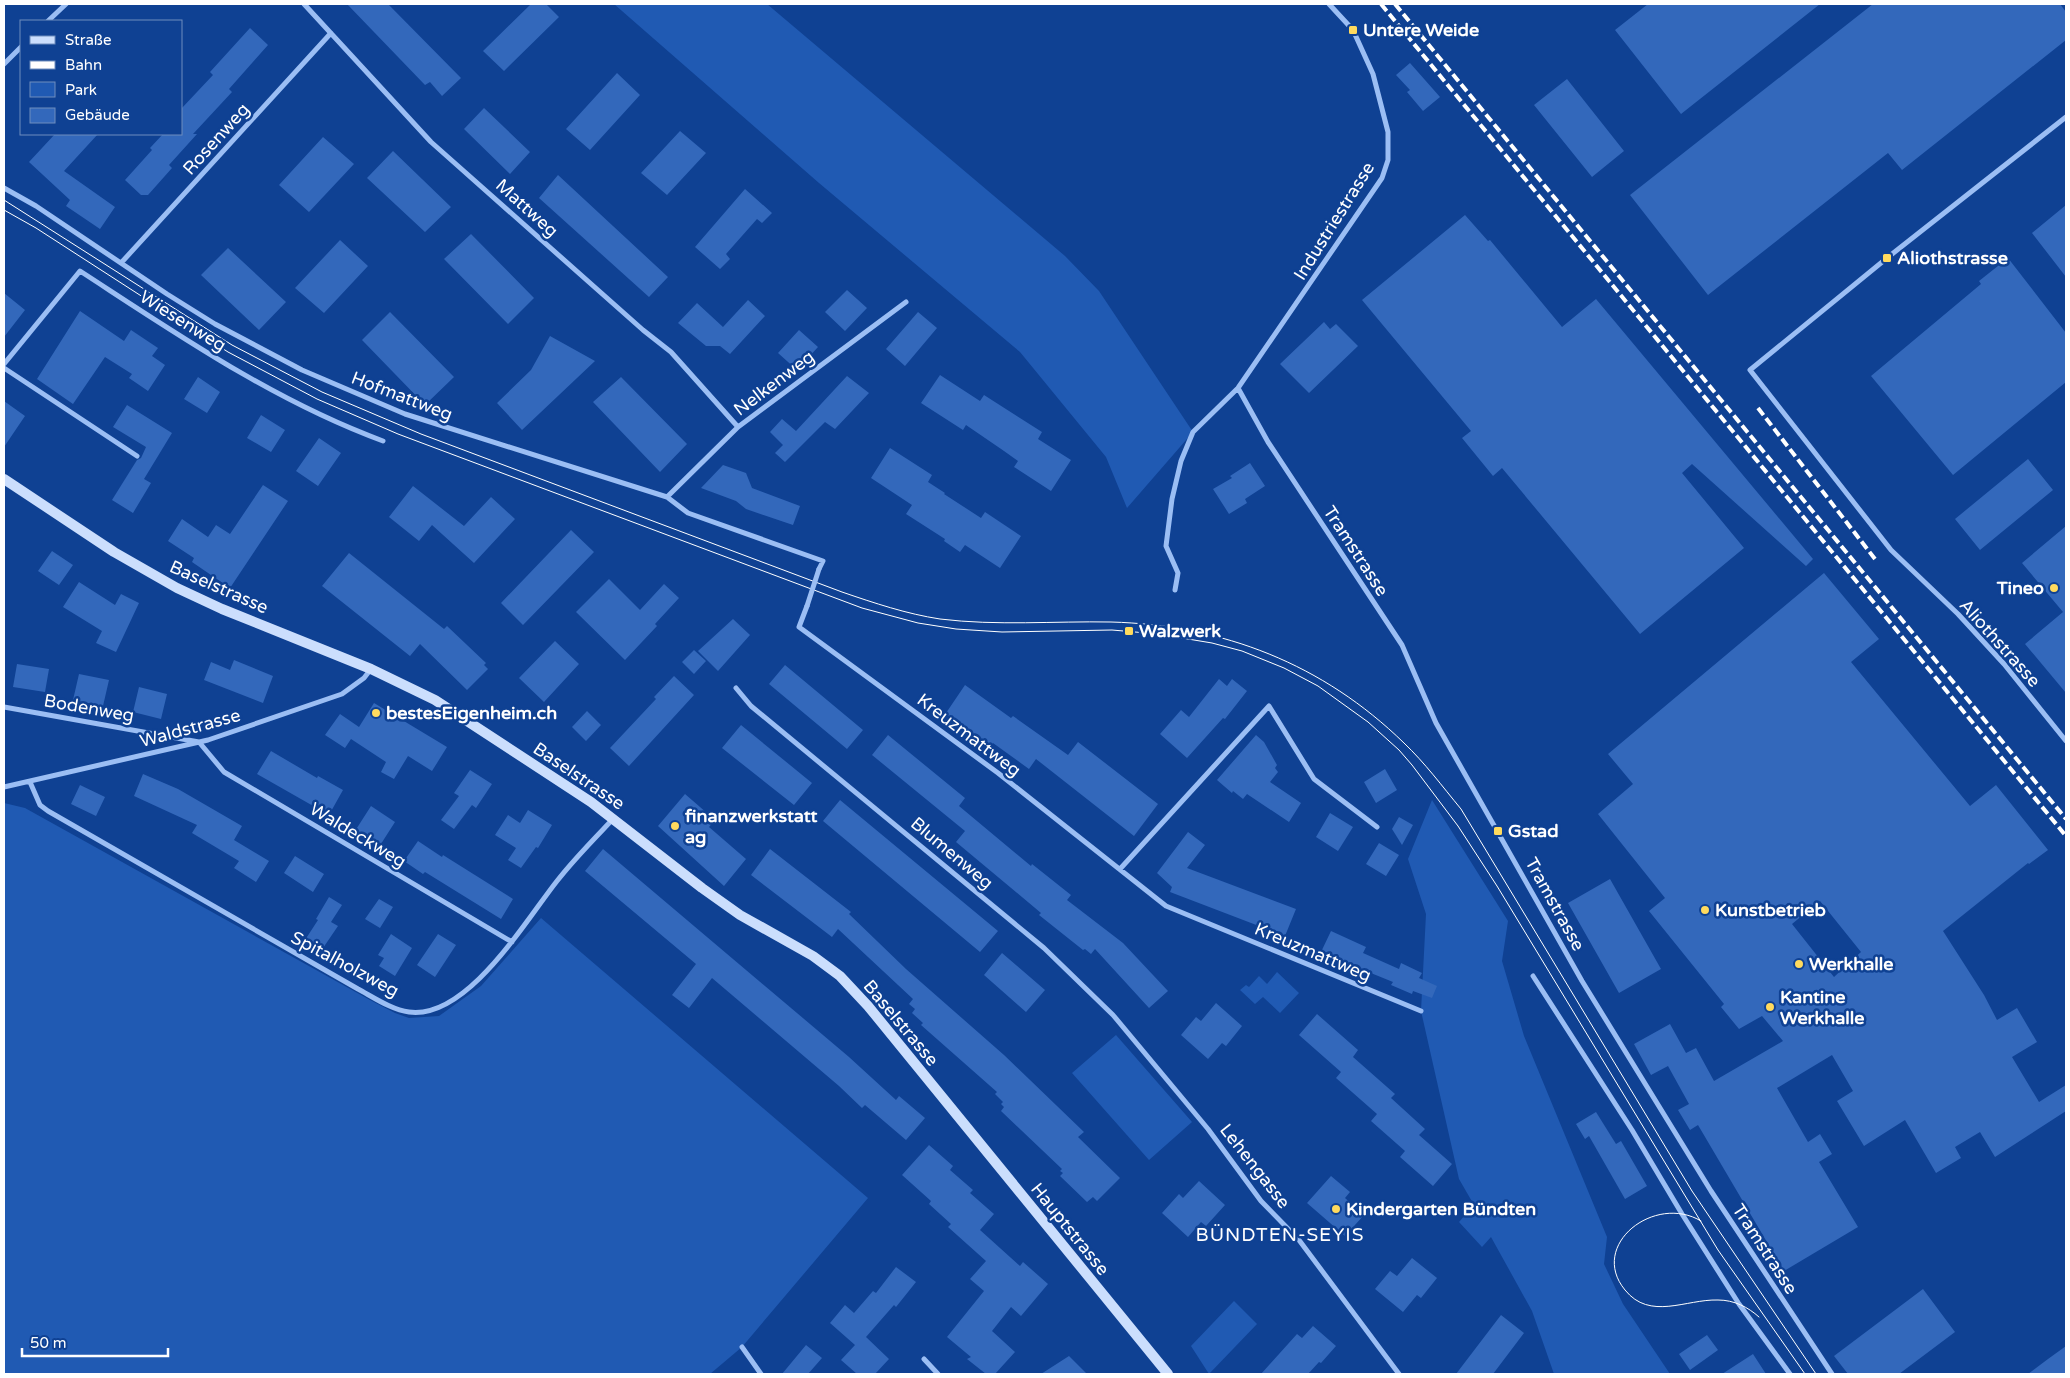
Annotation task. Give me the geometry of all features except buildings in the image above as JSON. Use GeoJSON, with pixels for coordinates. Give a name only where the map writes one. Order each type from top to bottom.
{"type":"FeatureCollection","features":[{"type":"Feature","properties":{"kind":"main road","name":"Baselstrasse"},"geometry":{"type":"LineString","coordinates":[[4,479],[114,552],[177,588],[222,609],[371,669],[435,700],[613,818],[702,888],[740,915],[813,956],[840,976],[868,1006],[947,1105]]}},
{"type":"Feature","properties":{"kind":"main road","name":"Hauptstrasse"},"geometry":{"type":"LineString","coordinates":[[947,1105],[1168,1374]]}},
{"type":"Feature","properties":{"kind":"street"},"geometry":{"type":"LineString","coordinates":[[49,20],[66,4]]}},
{"type":"Feature","properties":{"kind":"street","name":"Mattweg"},"geometry":{"type":"LineString","coordinates":[[304,4],[431,142],[643,330],[671,352],[738,427]]}},
{"type":"Feature","properties":{"kind":"street","name":"Industriestrasse"},"geometry":{"type":"LineString","coordinates":[[1175,590],[1178,573],[1166,546],[1172,499],[1181,461],[1193,432],[1238,388],[1382,178],[1388,160],[1388,132],[1373,74],[1353,30],[1329,4]]}},
{"type":"Feature","properties":{"kind":"street","name":"Rosenweg"},"geometry":{"type":"LineString","coordinates":[[121,263],[330,34]]}},
{"type":"Feature","properties":{"kind":"street"},"geometry":{"type":"LineString","coordinates":[[4,64],[20,48]]}},
{"type":"Feature","properties":{"kind":"street","name":"Aliothstrasse"},"geometry":{"type":"LineString","coordinates":[[2066,116],[1750,370],[1891,550],[1971,628],[2004,664],[2066,741]]}},
{"type":"Feature","properties":{"kind":"street","name":"Hofmattweg"},"geometry":{"type":"LineString","coordinates":[[4,188],[36,206],[236,337],[364,398],[427,422],[666,497],[688,514],[822,561],[799,627]]}},
{"type":"Feature","properties":{"kind":"street","name":"Wiesenweg"},"geometry":{"type":"LineString","coordinates":[[137,456],[4,366],[80,272],[191,344],[271,390],[352,430],[383,441]]}},
{"type":"Feature","properties":{"kind":"street","name":"Nelkenweg"},"geometry":{"type":"LineString","coordinates":[[666,497],[738,427],[906,302]]}},
{"type":"Feature","properties":{"kind":"street","name":"Tramstrasse"},"geometry":{"type":"LineString","coordinates":[[1238,388],[1268,442],[1402,645],[1436,723],[1582,981],[1711,1191],[1832,1374]]}},
{"type":"Feature","properties":{"kind":"street","name":"Kreuzmattweg"},"geometry":{"type":"LineString","coordinates":[[799,627],[998,773],[1166,906],[1420,1011]]}},
{"type":"Feature","properties":{"kind":"street","name":"Waldstrasse"},"geometry":{"type":"LineString","coordinates":[[4,787],[200,742],[342,694],[364,678],[371,669]]}},
{"type":"Feature","properties":{"kind":"street","name":"Blumenweg"},"geometry":{"type":"LineString","coordinates":[[736,688],[751,706],[1044,948],[1114,1016],[1142,1048]]}},
{"type":"Feature","properties":{"kind":"street"},"geometry":{"type":"LineString","coordinates":[[1120,869],[1269,706],[1314,779],[1377,827]]}},
{"type":"Feature","properties":{"kind":"street","name":"Bodenweg"},"geometry":{"type":"LineString","coordinates":[[4,707],[200,742]]}},
{"type":"Feature","properties":{"kind":"street","name":"Waldeckweg"},"geometry":{"type":"LineString","coordinates":[[200,742],[224,772],[512,942]]}},
{"type":"Feature","properties":{"kind":"street","name":"Spitalholzweg"},"geometry":{"type":"LineString","coordinates":[[30,782],[40,805],[48,810],[358,989],[409,1012],[438,1008],[477,982],[512,942],[571,864],[613,818]]}},
{"type":"Feature","properties":{"kind":"street"},"geometry":{"type":"LineString","coordinates":[[1533,976],[1632,1130],[1739,1304],[1790,1374]]}},
{"type":"Feature","properties":{"kind":"street","name":"Lehengasse"},"geometry":{"type":"LineString","coordinates":[[1142,1048],[1208,1129],[1261,1201],[1299,1240],[1399,1374]]}},
{"type":"Feature","properties":{"kind":"street"},"geometry":{"type":"LineString","coordinates":[[742,1347],[761,1374]]}},
{"type":"Feature","properties":{"kind":"street"},"geometry":{"type":"LineString","coordinates":[[924,1359],[938,1374]]}},
{"type":"Feature","properties":{"kind":"green space"},"geometry":{"type":"Polygon","coordinates":[[[614,4],[767,4],[1065,256],[1099,291],[1193,432],[1127,508],[1106,457],[1020,352],[819,183],[614,4]]]}},
{"type":"Feature","properties":{"kind":"green space"},"geometry":{"type":"Polygon","coordinates":[[[1432,800],[1508,921],[1502,961],[1524,1036],[1607,1237],[1604,1264],[1623,1304],[1670,1374],[1554,1374],[1532,1311],[1491,1237],[1482,1247],[1459,1222],[1474,1205],[1459,1179],[1421,1011],[1426,914],[1408,859],[1432,800]]]}},
{"type":"Feature","properties":{"kind":"green space"},"geometry":{"type":"Polygon","coordinates":[[[4,803],[25,808],[370,1000],[409,1018],[439,1016],[481,986],[541,918],[868,1198],[742,1347],[710,1374],[4,1374],[4,803]]]}},
{"type":"Feature","properties":{"kind":"green space"},"geometry":{"type":"Polygon","coordinates":[[[1277,972],[1299,993],[1280,1013],[1263,997],[1255,1004],[1240,990],[1246,985],[1249,987],[1259,976],[1267,984],[1277,972]]]}},
{"type":"Feature","properties":{"kind":"green space"},"geometry":{"type":"Polygon","coordinates":[[[1116,1035],[1192,1122],[1149,1160],[1072,1073],[1116,1035]]]}},
{"type":"Feature","properties":{"kind":"green space"},"geometry":{"type":"Polygon","coordinates":[[[1234,1301],[1257,1324],[1209,1374],[1191,1346],[1234,1301]]]}},
{"type":"Feature","properties":{"kind":"tram line"},"geometry":{"type":"LineString","coordinates":[[4,200],[232,345],[322,392],[421,434],[842,592],[903,611],[940,619],[1004,623],[1111,622],[1193,631],[1232,641],[1269,654],[1305,671],[1340,691],[1373,715],[1404,743],[1461,809],[1692,1191],[1816,1374]]}},
{"type":"Feature","properties":{"kind":"tram line"},"geometry":{"type":"LineString","coordinates":[[4,210],[36,228],[228,352],[317,399],[398,434],[862,608],[918,623],[956,629],[1002,632],[1112,630],[1158,634],[1212,643],[1242,651],[1284,668],[1318,686],[1368,722],[1399,750],[1458,826],[1497,886],[1718,1250],[1805,1374]]}},
{"type":"Feature","properties":{"kind":"tram line"},"geometry":{"type":"LineString","coordinates":[[1701,1221],[1683,1214],[1665,1214],[1647,1219],[1632,1228],[1621,1241],[1615,1256],[1616,1273],[1625,1290],[1635,1299],[1657,1307],[1724,1300],[1740,1305],[1759,1317]]}},
{"type":"Feature","properties":{"kind":"railway"},"geometry":{"type":"LineString","coordinates":[[1381,4],[2066,836]]}},
{"type":"Feature","properties":{"kind":"railway"},"geometry":{"type":"LineString","coordinates":[[1395,4],[2066,819]]}},
{"type":"Feature","properties":{"kind":"railway"},"geometry":{"type":"LineString","coordinates":[[1758,408],[1875,559]]}},
{"type":"Feature","properties":{"kind":"place","name":"Untere Weide"},"geometry":{"type":"Point","coordinates":[1353,30]}},
{"type":"Feature","properties":{"kind":"place","name":"Aliothstrasse"},"geometry":{"type":"Point","coordinates":[1887,258]}},
{"type":"Feature","properties":{"kind":"place","name":"Tineo"},"geometry":{"type":"Point","coordinates":[2054,588]}},
{"type":"Feature","properties":{"kind":"place","name":"Walzwerk"},"geometry":{"type":"Point","coordinates":[1129,631]}},
{"type":"Feature","properties":{"kind":"place","name":"bestesEigenheim.ch"},"geometry":{"type":"Point","coordinates":[376,713]}},
{"type":"Feature","properties":{"kind":"place","name":"finanzwerkstatt ag"},"geometry":{"type":"Point","coordinates":[675,826]}},
{"type":"Feature","properties":{"kind":"place","name":"Gstad"},"geometry":{"type":"Point","coordinates":[1498,831]}},
{"type":"Feature","properties":{"kind":"place","name":"Kunstbetrieb"},"geometry":{"type":"Point","coordinates":[1705,910]}},
{"type":"Feature","properties":{"kind":"place","name":"Werkhalle"},"geometry":{"type":"Point","coordinates":[1799,964]}},
{"type":"Feature","properties":{"kind":"place","name":"Kantine Werkhalle"},"geometry":{"type":"Point","coordinates":[1770,1007]}},
{"type":"Feature","properties":{"kind":"place","name":"Kindergarten Bündten"},"geometry":{"type":"Point","coordinates":[1336,1209]}},
{"type":"Feature","properties":{"kind":"district","name":"BÜNDTEN-SEYIS"},"geometry":{"type":"Point","coordinates":[1280,1234]}}]}
